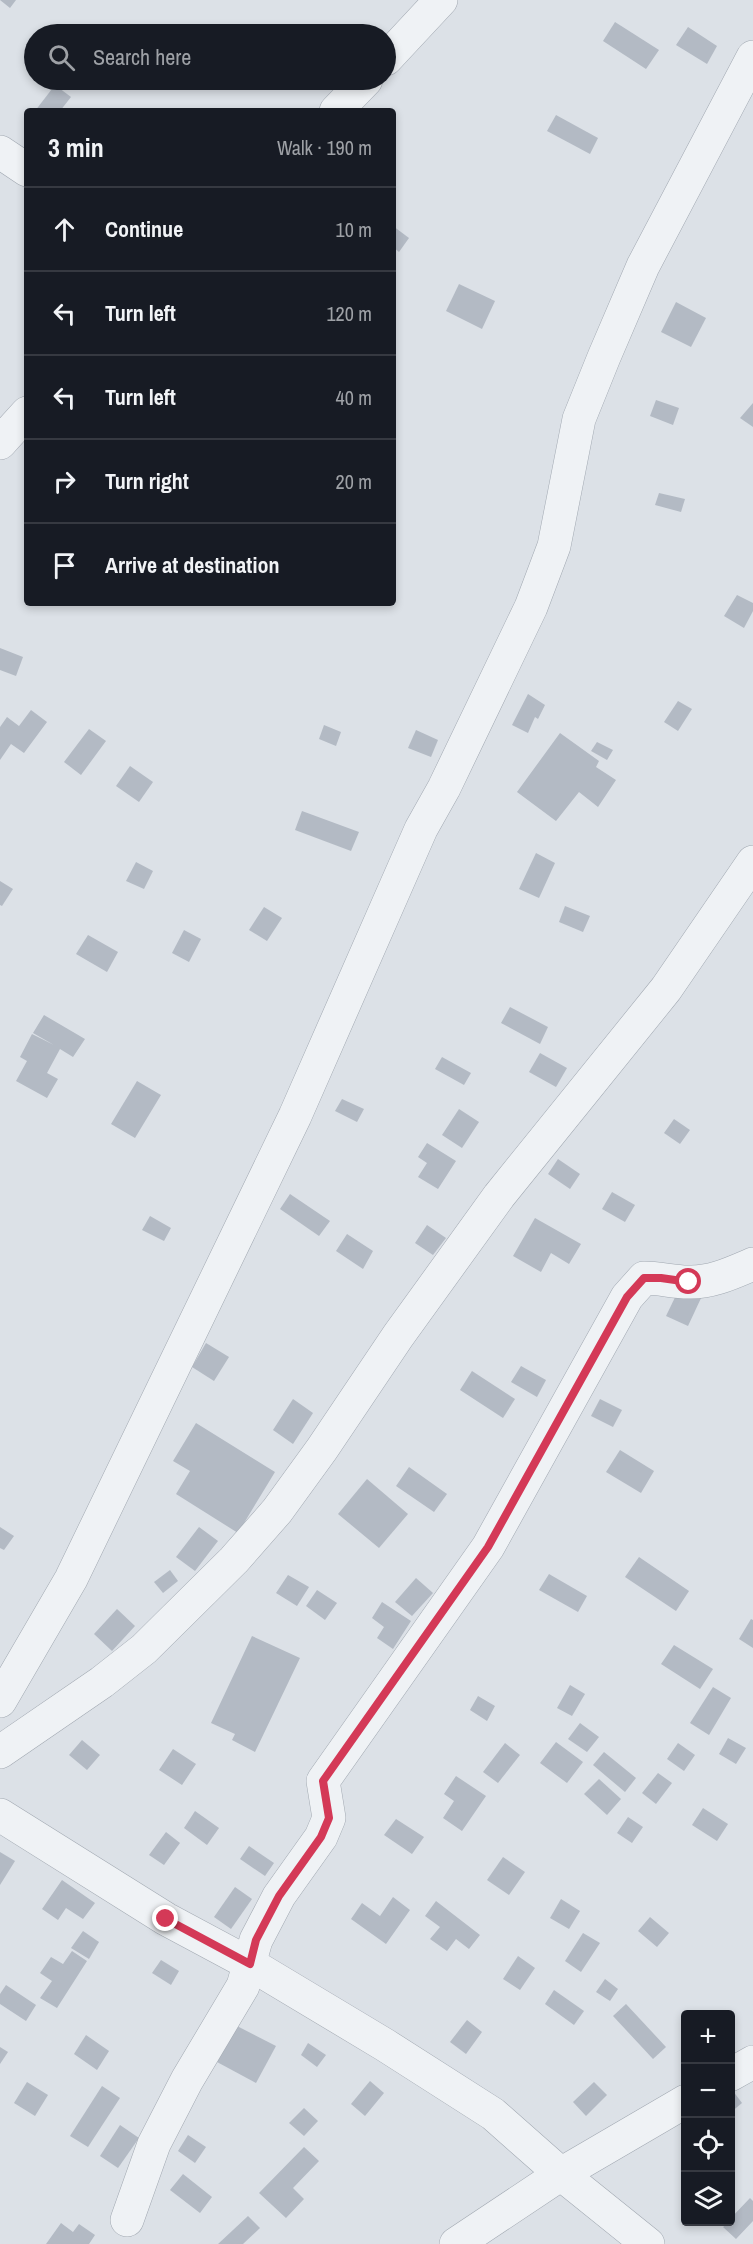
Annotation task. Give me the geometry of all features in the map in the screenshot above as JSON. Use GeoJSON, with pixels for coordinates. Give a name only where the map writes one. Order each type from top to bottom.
{"type":"FeatureCollection","features":[{"type":"Feature","properties":{"kind":"street"},"geometry":{"type":"LineString","coordinates":[[396,48],[441,0]]}},
{"type":"Feature","properties":{"kind":"street"},"geometry":{"type":"LineString","coordinates":[[0,1701],[76,1568],[295,1116],[421,829],[444,788],[531,607],[554,546],[579,419],[644,266],[753,57]]}},
{"type":"Feature","properties":{"kind":"street"},"geometry":{"type":"LineString","coordinates":[[339,108],[356,90]]}},
{"type":"Feature","properties":{"kind":"street"},"geometry":{"type":"LineString","coordinates":[[0,152],[24,168]]}},
{"type":"Feature","properties":{"kind":"street"},"geometry":{"type":"LineString","coordinates":[[0,443],[24,416]]}},
{"type":"Feature","properties":{"kind":"street"},"geometry":{"type":"LineString","coordinates":[[0,1752],[102,1682],[144,1649],[234,1560],[277,1511],[398,1336],[499,1196],[666,988],[753,862]]}},
{"type":"Feature","properties":{"kind":"street"},"geometry":{"type":"LineString","coordinates":[[127,2220],[154,2144],[187,2080],[243,1986],[256,1940],[279,1896],[321,1837],[329,1818],[323,1781],[488,1547],[627,1297],[644,1278],[689,1282],[722,1278],[753,1264]]}},
{"type":"Feature","properties":{"kind":"street"},"geometry":{"type":"LineString","coordinates":[[0,1815],[166,1919],[250,1964],[385,2045],[493,2114],[561,2174],[648,2244]]}},
{"type":"Feature","properties":{"kind":"street"},"geometry":{"type":"LineString","coordinates":[[735,2072],[753,2062]]}},
{"type":"Feature","properties":{"kind":"street"},"geometry":{"type":"LineString","coordinates":[[456,2244],[561,2174],[681,2104]]}},
{"type":"Feature","properties":{"kind":"building"},"geometry":{"type":"Polygon","coordinates":[[[0,0],[16,0],[10,8],[0,0]]]}},
{"type":"Feature","properties":{"kind":"building"},"geometry":{"type":"Polygon","coordinates":[[[615,22],[659,50],[646,69],[603,41],[615,22]]]}},
{"type":"Feature","properties":{"kind":"building"},"geometry":{"type":"Polygon","coordinates":[[[688,27],[717,46],[707,64],[676,45],[688,27]]]}},
{"type":"Feature","properties":{"kind":"building"},"geometry":{"type":"Polygon","coordinates":[[[51,90],[62,90],[71,97],[62,108],[37,108],[51,90]]]}},
{"type":"Feature","properties":{"kind":"building"},"geometry":{"type":"Polygon","coordinates":[[[556,115],[598,138],[590,154],[547,131],[556,115]]]}},
{"type":"Feature","properties":{"kind":"building"},"geometry":{"type":"Polygon","coordinates":[[[396,228],[409,238],[399,252],[396,250],[396,228]]]}},
{"type":"Feature","properties":{"kind":"building"},"geometry":{"type":"Polygon","coordinates":[[[459,284],[495,301],[482,329],[446,311],[459,284]]]}},
{"type":"Feature","properties":{"kind":"building"},"geometry":{"type":"Polygon","coordinates":[[[676,302],[706,318],[691,347],[661,332],[676,302]]]}},
{"type":"Feature","properties":{"kind":"building"},"geometry":{"type":"Polygon","coordinates":[[[656,400],[679,408],[673,425],[650,416],[656,400]]]}},
{"type":"Feature","properties":{"kind":"building"},"geometry":{"type":"Polygon","coordinates":[[[753,403],[753,427],[740,418],[753,403]]]}},
{"type":"Feature","properties":{"kind":"building"},"geometry":{"type":"Polygon","coordinates":[[[659,493],[685,499],[681,512],[655,505],[659,493]]]}},
{"type":"Feature","properties":{"kind":"building"},"geometry":{"type":"Polygon","coordinates":[[[737,595],[753,603],[753,611],[744,628],[724,616],[737,595]]]}},
{"type":"Feature","properties":{"kind":"building"},"geometry":{"type":"Polygon","coordinates":[[[0,648],[23,657],[16,676],[0,670],[0,648]]]}},
{"type":"Feature","properties":{"kind":"building"},"geometry":{"type":"Polygon","coordinates":[[[528,694],[545,705],[538,719],[535,717],[528,733],[512,725],[528,694]]]}},
{"type":"Feature","properties":{"kind":"building"},"geometry":{"type":"Polygon","coordinates":[[[678,701],[692,709],[678,731],[664,722],[678,701]]]}},
{"type":"Feature","properties":{"kind":"building"},"geometry":{"type":"Polygon","coordinates":[[[31,710],[47,722],[24,753],[11,744],[0,760],[0,727],[7,717],[19,726],[31,710]]]}},
{"type":"Feature","properties":{"kind":"building"},"geometry":{"type":"Polygon","coordinates":[[[324,725],[341,732],[336,746],[319,739],[324,725]]]}},
{"type":"Feature","properties":{"kind":"building"},"geometry":{"type":"Polygon","coordinates":[[[89,729],[106,741],[81,775],[64,762],[89,729]]]}},
{"type":"Feature","properties":{"kind":"building"},"geometry":{"type":"Polygon","coordinates":[[[416,730],[438,740],[431,757],[408,748],[416,730]]]}},
{"type":"Feature","properties":{"kind":"building"},"geometry":{"type":"Polygon","coordinates":[[[560,733],[599,761],[596,767],[616,780],[598,807],[579,792],[556,821],[517,792],[560,733]]]}},
{"type":"Feature","properties":{"kind":"building"},"geometry":{"type":"Polygon","coordinates":[[[597,742],[613,750],[607,760],[591,751],[597,742]]]}},
{"type":"Feature","properties":{"kind":"building"},"geometry":{"type":"Polygon","coordinates":[[[130,766],[153,782],[139,802],[116,786],[130,766]]]}},
{"type":"Feature","properties":{"kind":"building"},"geometry":{"type":"Polygon","coordinates":[[[302,811],[359,832],[351,851],[295,830],[302,811]]]}},
{"type":"Feature","properties":{"kind":"building"},"geometry":{"type":"Polygon","coordinates":[[[536,853],[555,863],[539,898],[519,889],[536,853]]]}},
{"type":"Feature","properties":{"kind":"building"},"geometry":{"type":"Polygon","coordinates":[[[136,862],[153,871],[144,889],[126,881],[136,862]]]}},
{"type":"Feature","properties":{"kind":"building"},"geometry":{"type":"Polygon","coordinates":[[[0,881],[13,889],[2,906],[0,905],[0,881]]]}},
{"type":"Feature","properties":{"kind":"building"},"geometry":{"type":"Polygon","coordinates":[[[565,906],[590,916],[583,932],[559,922],[565,906]]]}},
{"type":"Feature","properties":{"kind":"building"},"geometry":{"type":"Polygon","coordinates":[[[264,907],[282,918],[267,941],[249,930],[264,907]]]}},
{"type":"Feature","properties":{"kind":"building"},"geometry":{"type":"Polygon","coordinates":[[[184,930],[201,939],[189,962],[172,953],[184,930]]]}},
{"type":"Feature","properties":{"kind":"building"},"geometry":{"type":"Polygon","coordinates":[[[88,935],[118,952],[107,972],[76,954],[88,935]]]}},
{"type":"Feature","properties":{"kind":"building"},"geometry":{"type":"Polygon","coordinates":[[[510,1007],[548,1027],[540,1044],[501,1023],[510,1007]]]}},
{"type":"Feature","properties":{"kind":"building"},"geometry":{"type":"Polygon","coordinates":[[[44,1015],[85,1039],[73,1057],[60,1049],[47,1073],[58,1079],[47,1098],[16,1081],[27,1061],[20,1057],[32,1034],[54,1045],[33,1033],[44,1015]]]}},
{"type":"Feature","properties":{"kind":"building"},"geometry":{"type":"Polygon","coordinates":[[[540,1053],[567,1068],[556,1087],[529,1072],[540,1053]]]}},
{"type":"Feature","properties":{"kind":"building"},"geometry":{"type":"Polygon","coordinates":[[[442,1057],[471,1073],[464,1085],[435,1069],[442,1057]]]}},
{"type":"Feature","properties":{"kind":"building"},"geometry":{"type":"Polygon","coordinates":[[[137,1081],[161,1095],[135,1138],[111,1124],[137,1081]]]}},
{"type":"Feature","properties":{"kind":"building"},"geometry":{"type":"Polygon","coordinates":[[[342,1099],[364,1109],[357,1122],[335,1111],[342,1099]]]}},
{"type":"Feature","properties":{"kind":"building"},"geometry":{"type":"Polygon","coordinates":[[[459,1109],[479,1122],[462,1148],[442,1135],[459,1109]]]}},
{"type":"Feature","properties":{"kind":"building"},"geometry":{"type":"Polygon","coordinates":[[[674,1119],[690,1130],[680,1144],[664,1133],[674,1119]]]}},
{"type":"Feature","properties":{"kind":"building"},"geometry":{"type":"Polygon","coordinates":[[[427,1143],[456,1161],[438,1189],[418,1177],[427,1163],[418,1157],[427,1143]]]}},
{"type":"Feature","properties":{"kind":"building"},"geometry":{"type":"Polygon","coordinates":[[[558,1159],[580,1174],[570,1189],[548,1174],[558,1159]]]}},
{"type":"Feature","properties":{"kind":"building"},"geometry":{"type":"Polygon","coordinates":[[[612,1192],[635,1205],[625,1222],[602,1209],[612,1192]]]}},
{"type":"Feature","properties":{"kind":"building"},"geometry":{"type":"Polygon","coordinates":[[[290,1194],[330,1221],[319,1236],[280,1209],[290,1194]]]}},
{"type":"Feature","properties":{"kind":"building"},"geometry":{"type":"Polygon","coordinates":[[[150,1216],[171,1228],[164,1241],[142,1230],[150,1216]]]}},
{"type":"Feature","properties":{"kind":"building"},"geometry":{"type":"Polygon","coordinates":[[[535,1218],[581,1244],[569,1264],[551,1253],[541,1272],[513,1256],[535,1218]]]}},
{"type":"Feature","properties":{"kind":"building"},"geometry":{"type":"Polygon","coordinates":[[[427,1225],[446,1238],[433,1255],[415,1243],[427,1225]]]}},
{"type":"Feature","properties":{"kind":"building"},"geometry":{"type":"Polygon","coordinates":[[[347,1234],[373,1251],[363,1269],[336,1251],[347,1234]]]}},
{"type":"Feature","properties":{"kind":"building"},"geometry":{"type":"Polygon","coordinates":[[[680,1287],[702,1296],[688,1326],[666,1316],[680,1287]]]}},
{"type":"Feature","properties":{"kind":"building"},"geometry":{"type":"Polygon","coordinates":[[[206,1343],[229,1357],[214,1381],[192,1367],[206,1343]]]}},
{"type":"Feature","properties":{"kind":"building"},"geometry":{"type":"Polygon","coordinates":[[[521,1366],[546,1380],[537,1397],[511,1382],[521,1366]]]}},
{"type":"Feature","properties":{"kind":"building"},"geometry":{"type":"Polygon","coordinates":[[[472,1371],[515,1399],[503,1418],[460,1390],[472,1371]]]}},
{"type":"Feature","properties":{"kind":"building"},"geometry":{"type":"Polygon","coordinates":[[[293,1399],[313,1413],[293,1444],[273,1430],[293,1399]]]}},
{"type":"Feature","properties":{"kind":"building"},"geometry":{"type":"Polygon","coordinates":[[[600,1399],[622,1410],[613,1427],[591,1416],[600,1399]]]}},
{"type":"Feature","properties":{"kind":"building"},"geometry":{"type":"Polygon","coordinates":[[[196,1423],[275,1472],[238,1533],[176,1494],[190,1471],[173,1461],[196,1423]]]}},
{"type":"Feature","properties":{"kind":"building"},"geometry":{"type":"Polygon","coordinates":[[[620,1450],[654,1471],[641,1493],[606,1472],[620,1450]]]}},
{"type":"Feature","properties":{"kind":"building"},"geometry":{"type":"Polygon","coordinates":[[[409,1467],[447,1494],[434,1512],[396,1486],[409,1467]]]}},
{"type":"Feature","properties":{"kind":"building"},"geometry":{"type":"Polygon","coordinates":[[[367,1479],[408,1514],[379,1548],[338,1514],[367,1479]]]}},
{"type":"Feature","properties":{"kind":"building"},"geometry":{"type":"Polygon","coordinates":[[[0,1527],[14,1536],[4,1550],[0,1548],[0,1527]]]}},
{"type":"Feature","properties":{"kind":"building"},"geometry":{"type":"Polygon","coordinates":[[[199,1527],[218,1541],[195,1571],[176,1557],[199,1527]]]}},
{"type":"Feature","properties":{"kind":"building"},"geometry":{"type":"Polygon","coordinates":[[[639,1557],[689,1591],[676,1611],[625,1577],[639,1557]]]}},
{"type":"Feature","properties":{"kind":"building"},"geometry":{"type":"Polygon","coordinates":[[[170,1570],[178,1581],[163,1593],[154,1582],[170,1570]]]}},
{"type":"Feature","properties":{"kind":"building"},"geometry":{"type":"Polygon","coordinates":[[[549,1574],[587,1596],[578,1612],[539,1590],[549,1574]]]}},
{"type":"Feature","properties":{"kind":"building"},"geometry":{"type":"Polygon","coordinates":[[[288,1575],[309,1587],[297,1606],[276,1593],[288,1575]]]}},
{"type":"Feature","properties":{"kind":"building"},"geometry":{"type":"Polygon","coordinates":[[[416,1578],[433,1593],[412,1616],[395,1602],[416,1578]]]}},
{"type":"Feature","properties":{"kind":"building"},"geometry":{"type":"Polygon","coordinates":[[[317,1590],[337,1603],[325,1620],[306,1606],[317,1590]]]}},
{"type":"Feature","properties":{"kind":"building"},"geometry":{"type":"Polygon","coordinates":[[[382,1602],[411,1621],[393,1649],[377,1638],[384,1627],[372,1618],[382,1602]]]}},
{"type":"Feature","properties":{"kind":"building"},"geometry":{"type":"Polygon","coordinates":[[[117,1609],[135,1626],[112,1651],[94,1634],[117,1609]]]}},
{"type":"Feature","properties":{"kind":"building"},"geometry":{"type":"Polygon","coordinates":[[[751,1619],[753,1620],[753,1648],[739,1639],[751,1619]]]}},
{"type":"Feature","properties":{"kind":"building"},"geometry":{"type":"Polygon","coordinates":[[[252,1636],[300,1658],[255,1752],[232,1740],[235,1734],[211,1723],[252,1636]]]}},
{"type":"Feature","properties":{"kind":"building"},"geometry":{"type":"Polygon","coordinates":[[[674,1645],[713,1669],[700,1689],[661,1664],[674,1645]]]}},
{"type":"Feature","properties":{"kind":"building"},"geometry":{"type":"Polygon","coordinates":[[[570,1685],[585,1694],[572,1716],[557,1708],[570,1685]]]}},
{"type":"Feature","properties":{"kind":"building"},"geometry":{"type":"Polygon","coordinates":[[[713,1687],[731,1698],[709,1735],[690,1723],[713,1687]]]}},
{"type":"Feature","properties":{"kind":"building"},"geometry":{"type":"Polygon","coordinates":[[[478,1696],[495,1706],[487,1721],[470,1710],[478,1696]]]}},
{"type":"Feature","properties":{"kind":"building"},"geometry":{"type":"Polygon","coordinates":[[[580,1723],[599,1737],[587,1752],[568,1739],[580,1723]]]}},
{"type":"Feature","properties":{"kind":"building"},"geometry":{"type":"Polygon","coordinates":[[[728,1738],[746,1748],[736,1764],[719,1754],[728,1738]]]}},
{"type":"Feature","properties":{"kind":"building"},"geometry":{"type":"Polygon","coordinates":[[[82,1740],[100,1755],[87,1770],[69,1755],[82,1740]]]}},
{"type":"Feature","properties":{"kind":"building"},"geometry":{"type":"Polygon","coordinates":[[[556,1742],[583,1762],[567,1783],[540,1763],[556,1742]]]}},
{"type":"Feature","properties":{"kind":"building"},"geometry":{"type":"Polygon","coordinates":[[[505,1743],[520,1755],[498,1783],[483,1772],[505,1743]]]}},
{"type":"Feature","properties":{"kind":"building"},"geometry":{"type":"Polygon","coordinates":[[[678,1743],[695,1755],[684,1771],[667,1759],[678,1743]]]}},
{"type":"Feature","properties":{"kind":"building"},"geometry":{"type":"Polygon","coordinates":[[[173,1749],[196,1764],[182,1785],[159,1770],[173,1749]]]}},
{"type":"Feature","properties":{"kind":"building"},"geometry":{"type":"Polygon","coordinates":[[[604,1752],[636,1778],[625,1792],[593,1765],[604,1752]]]}},
{"type":"Feature","properties":{"kind":"building"},"geometry":{"type":"Polygon","coordinates":[[[658,1773],[672,1783],[656,1804],[642,1793],[658,1773]]]}},
{"type":"Feature","properties":{"kind":"building"},"geometry":{"type":"Polygon","coordinates":[[[456,1776],[486,1796],[462,1831],[443,1818],[454,1801],[444,1794],[456,1776]]]}},
{"type":"Feature","properties":{"kind":"building"},"geometry":{"type":"Polygon","coordinates":[[[599,1779],[621,1799],[607,1815],[584,1794],[599,1779]]]}},
{"type":"Feature","properties":{"kind":"building"},"geometry":{"type":"Polygon","coordinates":[[[703,1808],[728,1824],[717,1841],[692,1825],[703,1808]]]}},
{"type":"Feature","properties":{"kind":"building"},"geometry":{"type":"Polygon","coordinates":[[[195,1811],[219,1828],[207,1845],[184,1828],[195,1811]]]}},
{"type":"Feature","properties":{"kind":"building"},"geometry":{"type":"Polygon","coordinates":[[[628,1817],[643,1827],[632,1843],[617,1833],[628,1817]]]}},
{"type":"Feature","properties":{"kind":"building"},"geometry":{"type":"Polygon","coordinates":[[[396,1819],[424,1837],[412,1854],[384,1835],[396,1819]]]}},
{"type":"Feature","properties":{"kind":"building"},"geometry":{"type":"Polygon","coordinates":[[[166,1832],[180,1843],[164,1865],[149,1855],[166,1832]]]}},
{"type":"Feature","properties":{"kind":"building"},"geometry":{"type":"Polygon","coordinates":[[[249,1846],[274,1863],[265,1876],[240,1859],[249,1846]]]}},
{"type":"Feature","properties":{"kind":"building"},"geometry":{"type":"Polygon","coordinates":[[[0,1852],[15,1861],[0,1885],[0,1852]]]}},
{"type":"Feature","properties":{"kind":"building"},"geometry":{"type":"Polygon","coordinates":[[[503,1857],[525,1872],[509,1895],[487,1880],[503,1857]]]}},
{"type":"Feature","properties":{"kind":"building"},"geometry":{"type":"Polygon","coordinates":[[[62,1880],[95,1903],[83,1919],[66,1908],[58,1920],[42,1909],[62,1880]]]}},
{"type":"Feature","properties":{"kind":"building"},"geometry":{"type":"Polygon","coordinates":[[[235,1887],[252,1899],[231,1929],[214,1917],[235,1887]]]}},
{"type":"Feature","properties":{"kind":"building"},"geometry":{"type":"Polygon","coordinates":[[[393,1897],[410,1910],[386,1944],[351,1919],[362,1903],[380,1916],[393,1897]]]}},
{"type":"Feature","properties":{"kind":"building"},"geometry":{"type":"Polygon","coordinates":[[[561,1899],[580,1911],[569,1929],[550,1918],[561,1899]]]}},
{"type":"Feature","properties":{"kind":"building"},"geometry":{"type":"Polygon","coordinates":[[[436,1901],[480,1935],[469,1949],[456,1939],[447,1951],[430,1939],[440,1927],[425,1916],[436,1901]]]}},
{"type":"Feature","properties":{"kind":"building"},"geometry":{"type":"Polygon","coordinates":[[[650,1917],[669,1933],[657,1947],[638,1931],[650,1917]]]}},
{"type":"Feature","properties":{"kind":"building"},"geometry":{"type":"Polygon","coordinates":[[[83,1931],[99,1942],[89,1959],[71,1948],[83,1931]]]}},
{"type":"Feature","properties":{"kind":"building"},"geometry":{"type":"Polygon","coordinates":[[[583,1933],[600,1943],[581,1972],[565,1961],[583,1933]]]}},
{"type":"Feature","properties":{"kind":"building"},"geometry":{"type":"Polygon","coordinates":[[[72,1951],[87,1961],[57,2008],[40,1998],[52,1981],[40,1973],[51,1957],[63,1964],[72,1951]]]}},
{"type":"Feature","properties":{"kind":"building"},"geometry":{"type":"Polygon","coordinates":[[[518,1956],[535,1968],[520,1990],[503,1979],[518,1956]]]}},
{"type":"Feature","properties":{"kind":"building"},"geometry":{"type":"Polygon","coordinates":[[[161,1960],[179,1971],[171,1985],[152,1973],[161,1960]]]}},
{"type":"Feature","properties":{"kind":"building"},"geometry":{"type":"Polygon","coordinates":[[[605,1979],[618,1989],[610,2001],[596,1992],[605,1979]]]}},
{"type":"Feature","properties":{"kind":"building"},"geometry":{"type":"Polygon","coordinates":[[[6,1985],[36,2005],[26,2021],[0,2004],[0,1994],[6,1985]]]}},
{"type":"Feature","properties":{"kind":"building"},"geometry":{"type":"Polygon","coordinates":[[[554,1990],[584,2011],[574,2025],[545,2004],[554,1990]]]}},
{"type":"Feature","properties":{"kind":"building"},"geometry":{"type":"Polygon","coordinates":[[[626,2004],[666,2047],[653,2059],[613,2016],[626,2004]]]}},
{"type":"Feature","properties":{"kind":"building"},"geometry":{"type":"Polygon","coordinates":[[[467,2020],[482,2032],[466,2054],[450,2042],[467,2020]]]}},
{"type":"Feature","properties":{"kind":"building"},"geometry":{"type":"Polygon","coordinates":[[[237,2026],[276,2046],[256,2083],[217,2062],[237,2026]]]}},
{"type":"Feature","properties":{"kind":"building"},"geometry":{"type":"Polygon","coordinates":[[[86,2035],[109,2051],[97,2070],[74,2054],[86,2035]]]}},
{"type":"Feature","properties":{"kind":"building"},"geometry":{"type":"Polygon","coordinates":[[[308,2043],[326,2055],[317,2067],[301,2055],[308,2043]]]}},
{"type":"Feature","properties":{"kind":"building"},"geometry":{"type":"Polygon","coordinates":[[[0,2047],[8,2052],[0,2064],[0,2047]]]}},
{"type":"Feature","properties":{"kind":"building"},"geometry":{"type":"Polygon","coordinates":[[[370,2081],[384,2093],[365,2116],[351,2104],[370,2081]]]}},
{"type":"Feature","properties":{"kind":"building"},"geometry":{"type":"Polygon","coordinates":[[[27,2082],[48,2095],[35,2116],[14,2103],[27,2082]]]}},
{"type":"Feature","properties":{"kind":"building"},"geometry":{"type":"Polygon","coordinates":[[[594,2082],[607,2095],[586,2116],[573,2102],[594,2082]]]}},
{"type":"Feature","properties":{"kind":"building"},"geometry":{"type":"Polygon","coordinates":[[[102,2086],[120,2098],[88,2147],[70,2136],[102,2086]]]}},
{"type":"Feature","properties":{"kind":"building"},"geometry":{"type":"Polygon","coordinates":[[[735,2094],[742,2103],[735,2109],[735,2094]]]}},
{"type":"Feature","properties":{"kind":"building"},"geometry":{"type":"Polygon","coordinates":[[[304,2108],[318,2121],[304,2136],[289,2123],[304,2108]]]}},
{"type":"Feature","properties":{"kind":"building"},"geometry":{"type":"Polygon","coordinates":[[[120,2125],[139,2138],[118,2168],[100,2156],[120,2125]]]}},
{"type":"Feature","properties":{"kind":"building"},"geometry":{"type":"Polygon","coordinates":[[[188,2135],[206,2147],[195,2163],[178,2151],[188,2135]]]}},
{"type":"Feature","properties":{"kind":"building"},"geometry":{"type":"Polygon","coordinates":[[[304,2147],[319,2161],[293,2188],[304,2199],[286,2218],[259,2193],[304,2147]]]}},
{"type":"Feature","properties":{"kind":"building"},"geometry":{"type":"Polygon","coordinates":[[[183,2174],[212,2197],[200,2213],[170,2190],[183,2174]]]}},
{"type":"Feature","properties":{"kind":"building"},"geometry":{"type":"Polygon","coordinates":[[[750,2198],[753,2201],[753,2221],[736,2239],[723,2227],[735,2226],[735,2214],[750,2198]]]}},
{"type":"Feature","properties":{"kind":"building"},"geometry":{"type":"Polygon","coordinates":[[[248,2216],[260,2228],[243,2244],[218,2244],[248,2216]]]}},
{"type":"Feature","properties":{"kind":"building"},"geometry":{"type":"Polygon","coordinates":[[[61,2223],[73,2232],[79,2224],[95,2235],[89,2244],[46,2244],[61,2223]]]}},
{"type":"Feature","properties":{"kind":"route"},"geometry":{"type":"LineString","coordinates":[[166,1919],[250,1964],[256,1940],[279,1896],[321,1837],[329,1818],[323,1781],[333,1763],[488,1547],[627,1297],[644,1278],[689,1282]]}}]}
